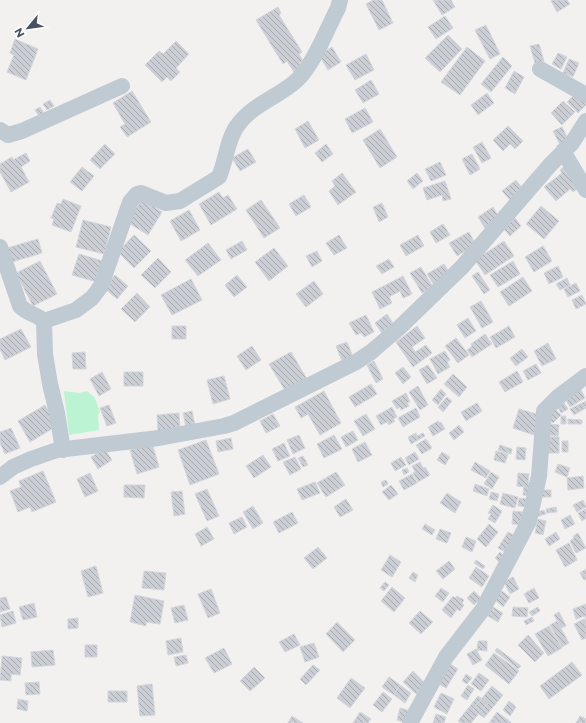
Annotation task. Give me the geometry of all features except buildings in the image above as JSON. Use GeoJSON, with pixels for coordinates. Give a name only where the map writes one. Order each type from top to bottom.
{"type":"FeatureCollection","features":[{"type":"Feature","properties":{"kind":"street"},"geometry":{"type":"LineString","coordinates":[[44,321],[76,310],[92,298],[101,286],[130,202],[137,194],[141,193],[166,203],[180,201],[219,177],[229,143],[236,126],[250,110],[278,94],[297,80],[306,70],[338,8],[340,0]]}},
{"type":"Feature","properties":{"kind":"street"},"geometry":{"type":"LineString","coordinates":[[540,69],[586,95]]}},
{"type":"Feature","properties":{"kind":"street"},"geometry":{"type":"LineString","coordinates":[[0,130],[8,135],[22,131],[122,86]]}},
{"type":"Feature","properties":{"kind":"street"},"geometry":{"type":"LineString","coordinates":[[0,476],[13,467],[57,450],[159,438],[224,426],[246,418],[356,362],[371,352],[398,328],[462,266],[575,138],[586,122]]}},
{"type":"Feature","properties":{"kind":"street"},"geometry":{"type":"LineString","coordinates":[[563,151],[586,190]]}},
{"type":"Feature","properties":{"kind":"street"},"geometry":{"type":"LineString","coordinates":[[0,247],[20,306],[44,321],[45,354],[63,450]]}},
{"type":"Feature","properties":{"kind":"street"},"geometry":{"type":"LineString","coordinates":[[410,723],[446,657],[484,609],[529,520],[539,476],[544,411],[558,396],[586,376]]}},
{"type":"Feature","properties":{"kind":"green space"},"geometry":{"type":"Polygon","coordinates":[[[64,391],[79,393],[87,391],[95,398],[100,412],[98,415],[99,430],[69,435],[64,391]]]}}]}
